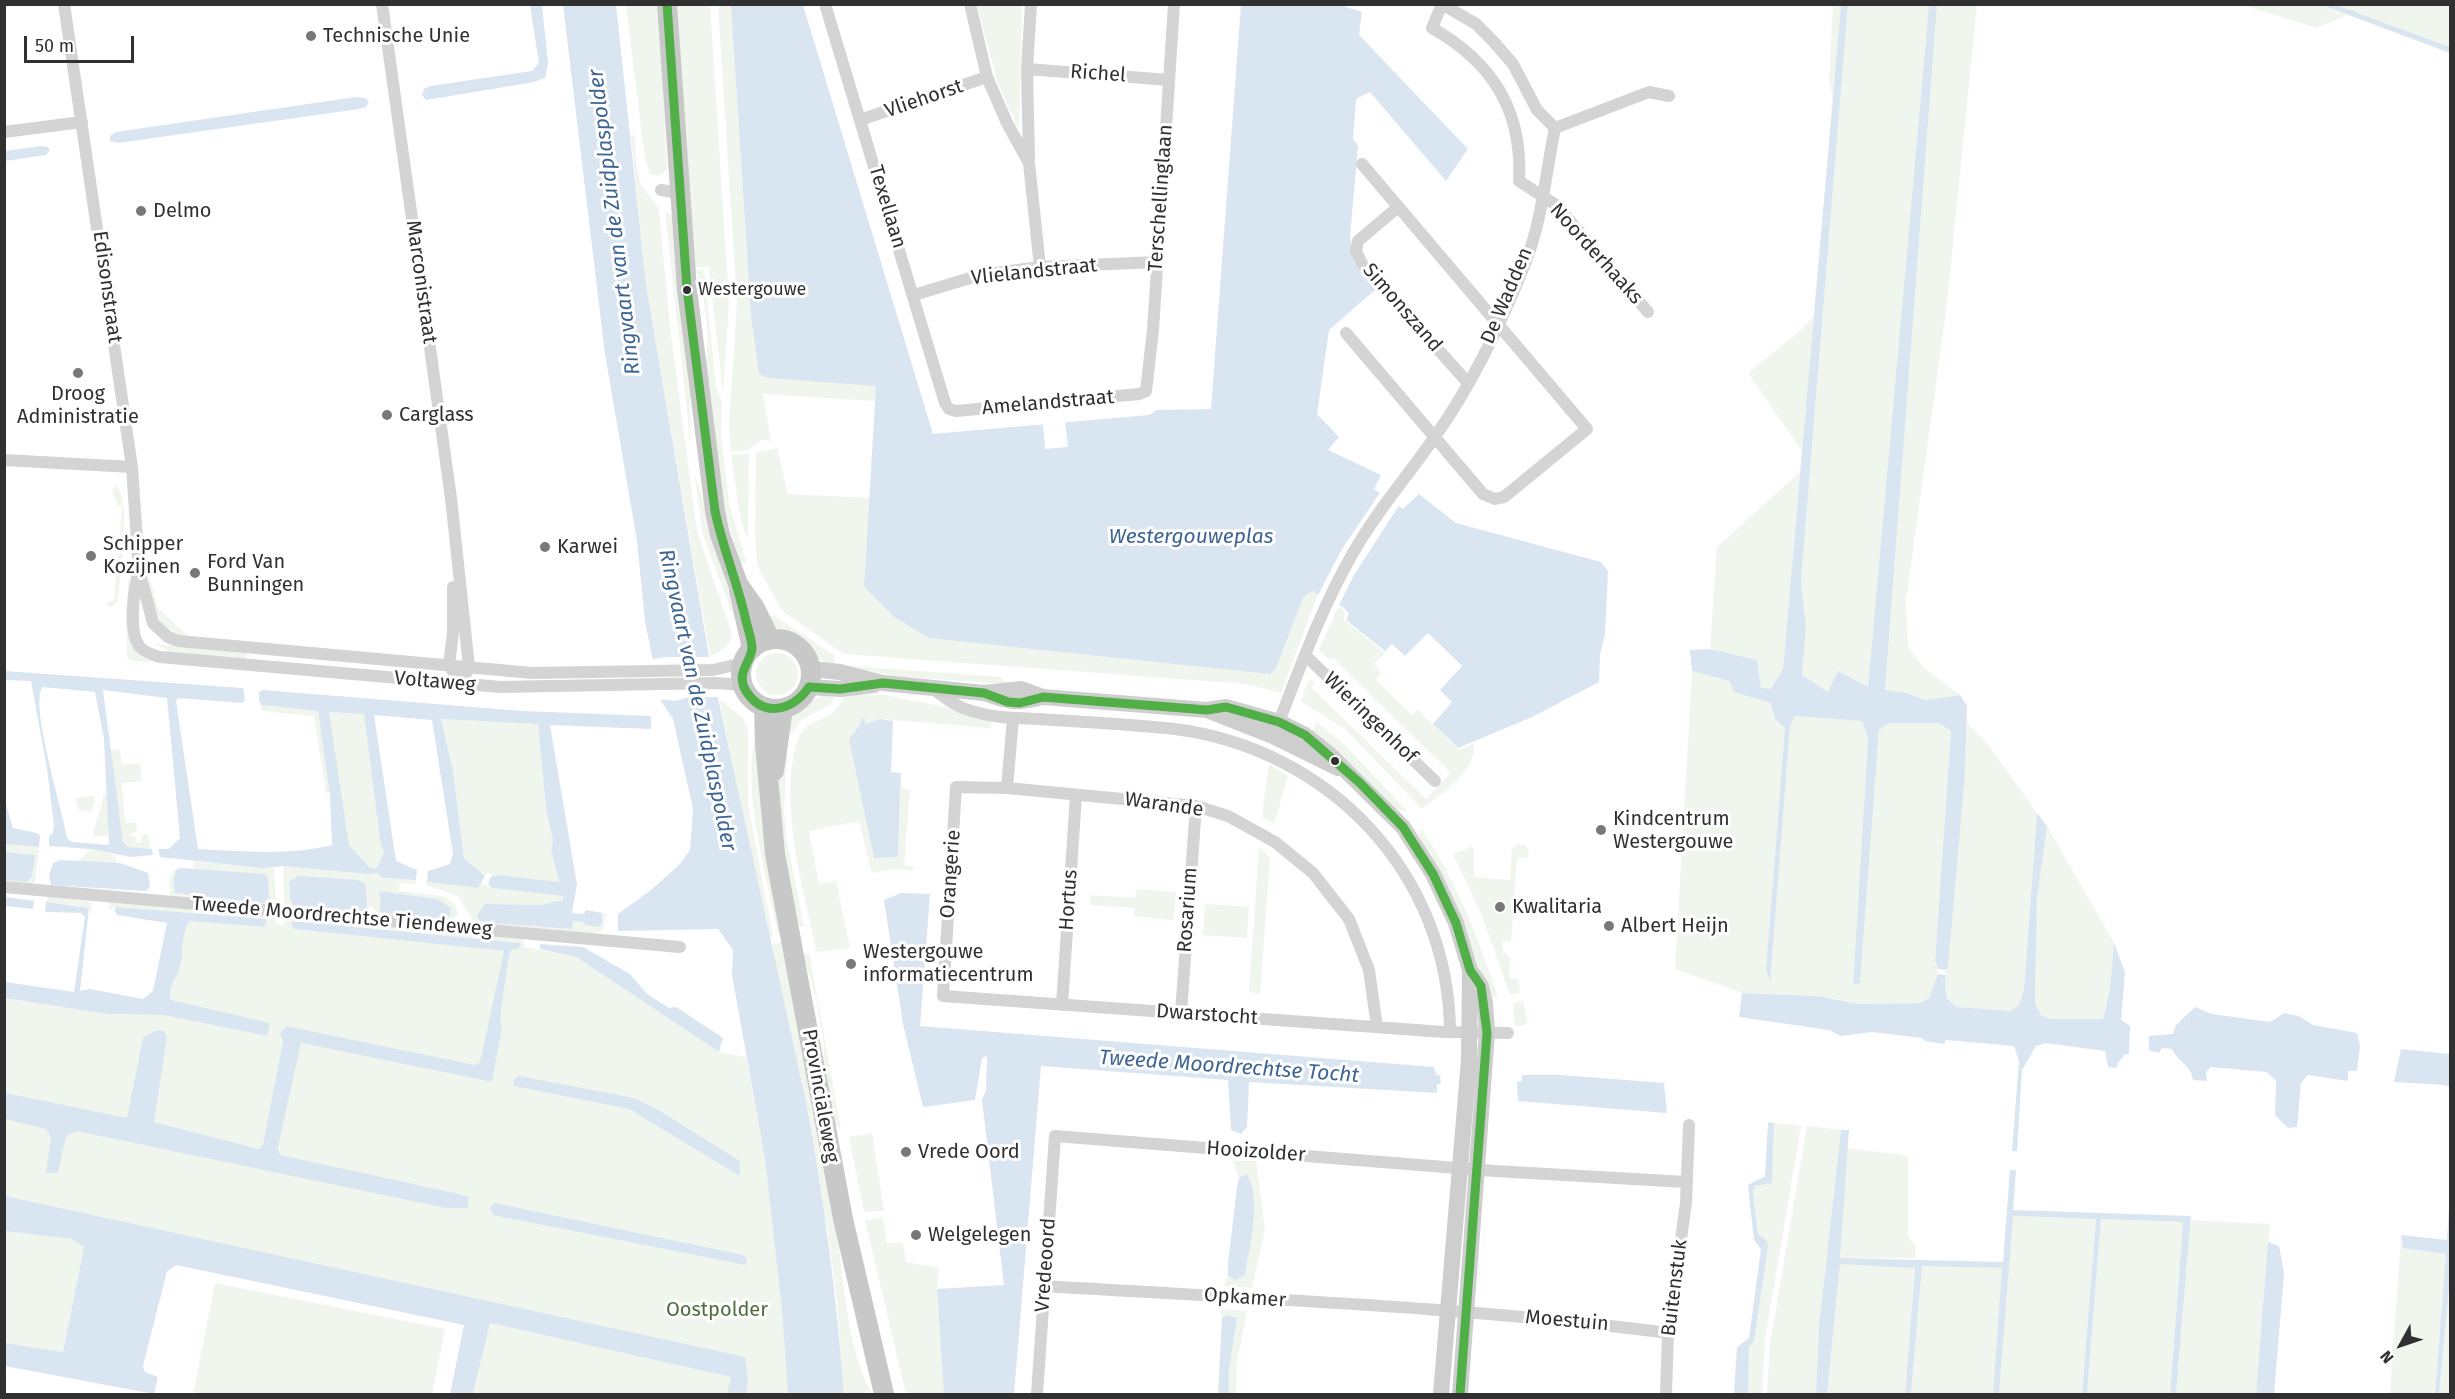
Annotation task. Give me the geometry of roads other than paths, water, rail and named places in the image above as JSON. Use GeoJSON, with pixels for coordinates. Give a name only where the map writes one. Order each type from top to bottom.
{"type":"FeatureCollection","features":[{"type":"Feature","properties":{"kind":"main road"},"geometry":{"type":"LineString","coordinates":[[667,4],[670,191],[688,301],[715,511],[720,536],[738,584],[748,656],[743,685],[751,698],[774,708],[799,701],[810,678],[806,655],[795,644],[781,639],[770,639],[748,656]]}},
{"type":"Feature","properties":{"kind":"main road"},"geometry":{"type":"LineString","coordinates":[[738,584],[770,639]]}},
{"type":"Feature","properties":{"kind":"main road","name":"Provincialeweg"},"geometry":{"type":"LineString","coordinates":[[774,708],[769,795],[775,854],[841,1207],[884,1395]]}},
{"type":"Feature","properties":{"kind":"street","name":"Edisonstraat"},"geometry":{"type":"LineString","coordinates":[[64,4],[132,467],[139,570],[149,614],[159,630]]}},
{"type":"Feature","properties":{"kind":"street","name":"Marconistraat"},"geometry":{"type":"LineString","coordinates":[[382,4],[451,498],[469,667]]}},
{"type":"Feature","properties":{"kind":"street","name":"Texellaan"},"geometry":{"type":"LineString","coordinates":[[825,4],[945,403],[949,409]]}},
{"type":"Feature","properties":{"kind":"street"},"geometry":{"type":"LineString","coordinates":[[970,4],[987,77],[1007,123],[1029,163]]}},
{"type":"Feature","properties":{"kind":"street"},"geometry":{"type":"LineString","coordinates":[[1031,4],[1027,69],[1029,163],[1040,267]]}},
{"type":"Feature","properties":{"kind":"street","name":"Terschellinglaan"},"geometry":{"type":"LineString","coordinates":[[1146,391],[1152,341],[1174,4]]}},
{"type":"Feature","properties":{"kind":"street"},"geometry":{"type":"LineString","coordinates":[[1542,197],[1519,181],[1518,142],[1501,90],[1470,52],[1432,28],[1442,4],[1476,24],[1514,64],[1537,110],[1555,128],[1649,92],[1669,96]]}},
{"type":"Feature","properties":{"kind":"street","name":"Richel"},"geometry":{"type":"LineString","coordinates":[[1027,69],[1169,80]]}},
{"type":"Feature","properties":{"kind":"street","name":"Vliehorst"},"geometry":{"type":"LineString","coordinates":[[860,120],[987,77]]}},
{"type":"Feature","properties":{"kind":"street"},"geometry":{"type":"LineString","coordinates":[[4,132],[82,122]]}},
{"type":"Feature","properties":{"kind":"street","name":"De Wadden"},"geometry":{"type":"LineString","coordinates":[[1276,729],[1327,602],[1368,527],[1435,437],[1468,383],[1498,325],[1527,259],[1555,128]]}},
{"type":"Feature","properties":{"kind":"street"},"geometry":{"type":"LineString","coordinates":[[1346,333],[1483,494],[1495,499],[1504,497],[1587,429],[1362,164]]}},
{"type":"Feature","properties":{"kind":"street","name":"Noorderhaaks"},"geometry":{"type":"LineString","coordinates":[[1542,197],[1556,205],[1648,312]]}},
{"type":"Feature","properties":{"kind":"street","name":"Simonszand"},"geometry":{"type":"LineString","coordinates":[[1398,207],[1358,240],[1356,251],[1362,264],[1468,383]]}},
{"type":"Feature","properties":{"kind":"street","name":"Vlielandstraat"},"geometry":{"type":"LineString","coordinates":[[914,295],[980,275],[1040,267],[1157,262]]}},
{"type":"Feature","properties":{"kind":"street","name":"Amelandstraat"},"geometry":{"type":"LineString","coordinates":[[949,409],[956,411],[1052,404],[1138,394],[1146,391]]}},
{"type":"Feature","properties":{"kind":"street"},"geometry":{"type":"LineString","coordinates":[[4,460],[132,467]]}},
{"type":"Feature","properties":{"kind":"street","name":"Marconistraat"},"geometry":{"type":"LineString","coordinates":[[449,665],[456,559]]}},
{"type":"Feature","properties":{"kind":"street","name":"Edisonstraat"},"geometry":{"type":"LineString","coordinates":[[135,638],[133,591],[139,570]]}},
{"type":"Feature","properties":{"kind":"street","name":"Voltaweg"},"geometry":{"type":"LineString","coordinates":[[159,630],[178,641],[532,673],[644,673],[713,670],[748,656]]}},
{"type":"Feature","properties":{"kind":"street","name":"Voltaweg"},"geometry":{"type":"LineString","coordinates":[[135,638],[140,648],[160,657],[461,684],[536,687],[716,683],[743,685]]}},
{"type":"Feature","properties":{"kind":"street","name":"Wieringenhof"},"geometry":{"type":"LineString","coordinates":[[1305,655],[1435,781]]}},
{"type":"Feature","properties":{"kind":"street"},"geometry":{"type":"LineString","coordinates":[[449,665],[461,684]]}},
{"type":"Feature","properties":{"kind":"street"},"geometry":{"type":"LineString","coordinates":[[461,684],[469,667]]}},
{"type":"Feature","properties":{"kind":"street"},"geometry":{"type":"LineString","coordinates":[[810,678],[840,672],[884,683],[984,693],[1008,688],[1043,697],[1207,710],[1276,729],[1329,766],[1342,769],[1360,783],[1403,827],[1433,874],[1456,923],[1470,970],[1478,1033],[1475,1169],[1460,1395]]}},
{"type":"Feature","properties":{"kind":"street"},"geometry":{"type":"LineString","coordinates":[[933,688],[966,710],[1013,718],[1174,729],[1226,738],[1289,765],[1332,794],[1371,827],[1420,901],[1441,953],[1450,1006],[1450,1032]]}},
{"type":"Feature","properties":{"kind":"street"},"geometry":{"type":"LineString","coordinates":[[1007,788],[1013,718]]}},
{"type":"Feature","properties":{"kind":"street","name":"Warande"},"geometry":{"type":"LineString","coordinates":[[956,787],[1007,788],[1196,806],[1228,816],[1257,831],[1313,873],[1349,919],[1369,970],[1377,1027]]}},
{"type":"Feature","properties":{"kind":"street","name":"Orangerie"},"geometry":{"type":"LineString","coordinates":[[943,996],[956,787]]}},
{"type":"Feature","properties":{"kind":"street","name":"Hortus"},"geometry":{"type":"LineString","coordinates":[[1062,1005],[1076,795]]}},
{"type":"Feature","properties":{"kind":"street","name":"Rosarium"},"geometry":{"type":"LineString","coordinates":[[1181,1013],[1196,806]]}},
{"type":"Feature","properties":{"kind":"street","name":"Tweede Moordrechtse Tiendeweg"},"geometry":{"type":"LineString","coordinates":[[4,887],[680,947]]}},
{"type":"Feature","properties":{"kind":"street","name":"Dwarstocht"},"geometry":{"type":"LineString","coordinates":[[943,996],[1450,1032],[1508,1033]]}},
{"type":"Feature","properties":{"kind":"street"},"geometry":{"type":"LineString","coordinates":[[1441,1395],[1458,1167],[1478,1033]]}},
{"type":"Feature","properties":{"kind":"street","name":"Buitenstuk"},"geometry":{"type":"LineString","coordinates":[[1666,1395],[1668,1333],[1686,1182],[1689,1125]]}},
{"type":"Feature","properties":{"kind":"street","name":"Hooizolder"},"geometry":{"type":"LineString","coordinates":[[1055,1136],[1475,1169]]}},
{"type":"Feature","properties":{"kind":"street","name":"Vredeoord"},"geometry":{"type":"LineString","coordinates":[[1037,1395],[1055,1136]]}},
{"type":"Feature","properties":{"kind":"street"},"geometry":{"type":"LineString","coordinates":[[1475,1169],[1686,1182]]}},
{"type":"Feature","properties":{"kind":"street","name":"Opkamer"},"geometry":{"type":"LineString","coordinates":[[1044,1286],[1466,1313]]}},
{"type":"Feature","properties":{"kind":"street","name":"Moestuin"},"geometry":{"type":"LineString","coordinates":[[1466,1313],[1576,1321],[1668,1333]]}},
{"type":"Feature","properties":{"kind":"water"},"geometry":{"type":"Polygon","coordinates":[[[530,5],[542,5],[548,63],[545,78],[534,82],[426,100],[422,95],[424,89],[430,86],[532,71],[539,63],[530,5]]]}},
{"type":"Feature","properties":{"kind":"water","name":"Ringvaart van de Zuidplaspolder"},"geometry":{"type":"Polygon","coordinates":[[[563,5],[616,5],[646,284],[709,657],[807,1107],[829,1250],[844,1394],[788,1394],[782,1309],[765,1159],[732,975],[733,950],[718,929],[618,931],[618,914],[651,890],[680,864],[690,850],[693,809],[673,719],[661,701],[645,621],[637,541],[605,354],[563,5]]]}},
{"type":"Feature","properties":{"kind":"water","name":"Westergouweplas"},"geometry":{"type":"Polygon","coordinates":[[[731,5],[803,5],[933,434],[1149,415],[1157,410],[1211,409],[1241,5],[1341,5],[1362,12],[1359,35],[1468,149],[1446,181],[1370,92],[1356,99],[1353,139],[1358,146],[1350,236],[1354,263],[1376,289],[1329,330],[1317,414],[1339,437],[1328,450],[1381,475],[1374,489],[1403,509],[1419,494],[1456,523],[1601,562],[1608,571],[1605,634],[1600,655],[1599,682],[1532,717],[1458,748],[1433,724],[1452,702],[1440,690],[1462,666],[1428,633],[1405,656],[1392,644],[1385,651],[1346,620],[1349,614],[1343,607],[1312,591],[1303,598],[1276,668],[1270,674],[929,638],[894,617],[864,587],[876,386],[768,378],[759,374],[751,316],[731,5]]]}},
{"type":"Feature","properties":{"kind":"water"},"geometry":{"type":"Polygon","coordinates":[[[1841,5],[1848,5],[1801,581],[1806,627],[1802,675],[1828,692],[1838,671],[1868,687],[1929,5],[1937,5],[1885,690],[1907,693],[1925,700],[1960,695],[1967,706],[1965,774],[1948,966],[1946,970],[1938,969],[1935,961],[1951,731],[1939,723],[1889,723],[1879,730],[1860,983],[1853,985],[1868,739],[1862,721],[1795,716],[1790,726],[1770,982],[1766,969],[1785,728],[1775,719],[1771,703],[1734,692],[1729,681],[1692,671],[1690,650],[1710,649],[1757,660],[1761,688],[1771,689],[1783,669],[1841,5]]]}},
{"type":"Feature","properties":{"kind":"water"},"geometry":{"type":"Polygon","coordinates":[[[2322,5],[2336,5],[2450,47],[2450,53],[2322,5]]]}},
{"type":"Feature","properties":{"kind":"water"},"geometry":{"type":"Polygon","coordinates":[[[356,97],[365,98],[369,102],[366,107],[118,143],[110,141],[110,136],[116,132],[356,97]]]}},
{"type":"Feature","properties":{"kind":"water"},"geometry":{"type":"Polygon","coordinates":[[[48,147],[50,150],[46,155],[5,161],[5,151],[48,147]]]}},
{"type":"Feature","properties":{"kind":"water"},"geometry":{"type":"Polygon","coordinates":[[[5,671],[243,688],[245,700],[242,703],[178,698],[176,701],[198,849],[282,852],[332,845],[330,795],[318,711],[262,705],[259,701],[259,692],[263,690],[522,711],[651,716],[651,729],[550,725],[577,885],[572,913],[584,914],[586,910],[602,913],[602,923],[599,927],[573,921],[572,929],[491,923],[480,921],[477,916],[485,904],[541,905],[563,900],[563,896],[492,888],[488,884],[490,878],[497,875],[559,882],[551,850],[553,840],[546,809],[538,724],[441,719],[453,771],[464,858],[485,876],[478,888],[427,882],[428,871],[450,864],[453,854],[432,720],[374,715],[396,861],[417,870],[416,880],[383,878],[377,873],[283,866],[262,868],[160,857],[158,849],[169,849],[180,838],[167,698],[103,690],[123,842],[128,847],[152,849],[153,855],[131,857],[91,849],[49,846],[49,836],[53,833],[54,825],[47,769],[31,681],[5,680],[5,671]],[[43,687],[40,697],[40,713],[43,735],[67,838],[72,842],[109,845],[104,739],[95,692],[43,687]],[[329,712],[349,845],[370,868],[377,868],[384,853],[380,840],[364,714],[329,712]]]}},
{"type":"Feature","properties":{"kind":"water"},"geometry":{"type":"Polygon","coordinates":[[[861,719],[865,719],[865,724],[880,719],[893,721],[891,772],[901,773],[898,857],[874,858],[849,739],[860,725],[861,719]]]}},
{"type":"Feature","properties":{"kind":"water"},"geometry":{"type":"Polygon","coordinates":[[[4,798],[13,828],[37,833],[40,836],[39,847],[5,844],[4,798]]]}},
{"type":"Feature","properties":{"kind":"water"},"geometry":{"type":"Polygon","coordinates":[[[2037,813],[2047,826],[2037,899],[2035,1003],[2041,1015],[2050,1019],[2103,1019],[2110,990],[2114,943],[2125,972],[2121,1020],[2130,1026],[2129,1054],[2125,1054],[2117,1068],[2108,1067],[2105,1051],[2046,1043],[2036,1046],[2022,1070],[2017,1151],[2012,1151],[2019,1061],[2014,1046],[1946,1040],[1944,1044],[1925,1041],[1922,1038],[1872,1032],[1841,1036],[1829,1030],[1739,1017],[1742,993],[1818,996],[1857,1004],[1921,1003],[1929,998],[1938,974],[1945,975],[1946,997],[1956,1007],[2011,1011],[2019,1005],[2024,990],[2037,813]]]}},
{"type":"Feature","properties":{"kind":"water"},"geometry":{"type":"Polygon","coordinates":[[[5,852],[35,855],[32,877],[26,882],[5,880],[5,852]]]}},
{"type":"Feature","properties":{"kind":"water"},"geometry":{"type":"Polygon","coordinates":[[[61,860],[120,863],[148,873],[150,886],[146,891],[51,885],[49,875],[53,863],[61,860]]]}},
{"type":"Feature","properties":{"kind":"water"},"geometry":{"type":"Polygon","coordinates":[[[181,868],[264,874],[268,878],[269,898],[263,903],[175,893],[173,881],[176,870],[181,868]]]}},
{"type":"Feature","properties":{"kind":"water"},"geometry":{"type":"Polygon","coordinates":[[[298,876],[358,880],[366,884],[367,907],[362,912],[293,905],[290,899],[289,882],[298,876]]]}},
{"type":"Feature","properties":{"kind":"water"},"geometry":{"type":"Polygon","coordinates":[[[379,891],[437,899],[451,908],[450,915],[446,919],[382,913],[379,907],[381,904],[379,891]]]}},
{"type":"Feature","properties":{"kind":"water","name":"Tweede Moordrechtse Tocht"},"geometry":{"type":"Polygon","coordinates":[[[901,893],[930,894],[920,1026],[1434,1067],[1436,1074],[1440,1076],[1441,1084],[1437,1084],[1437,1093],[1249,1082],[1247,1127],[1241,1134],[1231,1130],[1228,1080],[1041,1066],[1014,1394],[944,1394],[937,1289],[1004,1285],[982,1100],[986,1090],[987,1056],[982,1058],[975,1100],[923,1107],[903,1024],[884,900],[901,893]]]}},
{"type":"Feature","properties":{"kind":"water"},"geometry":{"type":"Polygon","coordinates":[[[5,897],[34,901],[33,909],[5,906],[5,897]]]}},
{"type":"Feature","properties":{"kind":"water"},"geometry":{"type":"Polygon","coordinates":[[[46,902],[89,908],[80,991],[90,989],[143,999],[153,991],[167,923],[117,915],[114,910],[116,907],[267,919],[264,927],[190,921],[185,932],[180,966],[172,985],[170,999],[270,1023],[267,1036],[163,1015],[107,1014],[5,998],[5,982],[74,992],[85,917],[81,913],[45,912],[46,902]]]}},
{"type":"Feature","properties":{"kind":"water"},"geometry":{"type":"Polygon","coordinates":[[[293,921],[520,943],[519,948],[512,950],[509,955],[500,1018],[502,1029],[492,1082],[301,1043],[278,1147],[280,1155],[469,1197],[467,1208],[446,1208],[77,1131],[66,1136],[58,1173],[46,1173],[51,1137],[46,1129],[5,1119],[5,1093],[127,1118],[143,1038],[156,1030],[164,1031],[167,1037],[154,1122],[259,1149],[263,1144],[283,1041],[280,1034],[286,1026],[475,1065],[480,1062],[504,951],[294,929],[291,924],[293,921]]]}},
{"type":"Feature","properties":{"kind":"water"},"geometry":{"type":"Polygon","coordinates":[[[540,944],[583,947],[630,974],[647,994],[669,1008],[676,1007],[723,1038],[719,1052],[576,957],[540,949],[540,944]]]}},
{"type":"Feature","properties":{"kind":"water"},"geometry":{"type":"Polygon","coordinates":[[[2195,1007],[2212,1014],[2270,1022],[2284,1013],[2299,1016],[2313,1025],[2357,1033],[2360,1046],[2357,1071],[2348,1071],[2348,1081],[2308,1075],[2301,1083],[2297,1127],[2288,1128],[2275,1115],[2276,1081],[2267,1072],[2211,1067],[2206,1072],[2207,1081],[2193,1080],[2190,1071],[2172,1049],[2162,1048],[2159,1053],[2149,1050],[2149,1036],[2173,1034],[2176,1025],[2195,1007]]]}},
{"type":"Feature","properties":{"kind":"water"},"geometry":{"type":"Polygon","coordinates":[[[2401,1049],[2450,1054],[2450,1087],[2394,1082],[2401,1049]]]}},
{"type":"Feature","properties":{"kind":"water"},"geometry":{"type":"Polygon","coordinates":[[[1522,1075],[1561,1075],[1664,1083],[1667,1113],[1518,1101],[1517,1082],[1522,1081],[1522,1075]]]}},
{"type":"Feature","properties":{"kind":"water"},"geometry":{"type":"Polygon","coordinates":[[[519,1076],[634,1098],[657,1109],[740,1161],[740,1176],[629,1109],[514,1086],[514,1079],[519,1076]]]}},
{"type":"Feature","properties":{"kind":"water"},"geometry":{"type":"Polygon","coordinates":[[[1768,1122],[1774,1123],[1772,1183],[1755,1186],[1753,1191],[1758,1234],[1767,1241],[1768,1247],[1754,1341],[1749,1347],[1748,1394],[1734,1394],[1737,1347],[1749,1338],[1761,1249],[1754,1240],[1748,1185],[1765,1176],[1768,1122]]]}},
{"type":"Feature","properties":{"kind":"water"},"geometry":{"type":"Polygon","coordinates":[[[1841,1130],[1849,1130],[1840,1258],[2003,1262],[2010,1170],[2016,1170],[2013,1210],[2191,1216],[2176,1394],[2170,1394],[2183,1222],[2101,1219],[2087,1394],[2082,1394],[2096,1219],[2013,1216],[1999,1394],[1993,1394],[2002,1268],[1922,1266],[1911,1394],[1905,1394],[1915,1268],[1840,1264],[1827,1394],[1816,1394],[1819,1325],[1841,1130]]]}},
{"type":"Feature","properties":{"kind":"water"},"geometry":{"type":"Polygon","coordinates":[[[1246,1174],[1254,1195],[1252,1237],[1245,1275],[1235,1280],[1228,1275],[1228,1263],[1237,1187],[1239,1178],[1246,1174]]]}},
{"type":"Feature","properties":{"kind":"water"},"geometry":{"type":"Polygon","coordinates":[[[2450,1190],[2450,1278],[2439,1394],[2435,1394],[2446,1254],[2403,1248],[2401,1235],[2447,1240],[2450,1190]]]}},
{"type":"Feature","properties":{"kind":"water"},"geometry":{"type":"Polygon","coordinates":[[[5,1196],[745,1357],[748,1381],[746,1394],[727,1394],[731,1377],[490,1323],[473,1394],[450,1394],[464,1325],[176,1265],[167,1271],[143,1366],[145,1372],[158,1377],[154,1394],[5,1366],[5,1343],[63,1352],[84,1247],[72,1239],[5,1231],[5,1196]]]}},
{"type":"Feature","properties":{"kind":"water"},"geometry":{"type":"Polygon","coordinates":[[[495,1203],[743,1255],[747,1259],[746,1265],[493,1215],[490,1207],[495,1203]]]}},
{"type":"Feature","properties":{"kind":"water"},"geometry":{"type":"Polygon","coordinates":[[[2268,1242],[2279,1246],[2284,1273],[2274,1394],[2256,1394],[2268,1242]]]}},
{"type":"Feature","properties":{"kind":"water"},"geometry":{"type":"Polygon","coordinates":[[[1227,1315],[1237,1318],[1229,1370],[1229,1394],[1218,1394],[1222,1318],[1227,1315]]]}},
{"type":"Feature","properties":{"kind":"place","name":"Technische Unie"},"geometry":{"type":"Point","coordinates":[311,36]}},
{"type":"Feature","properties":{"kind":"place","name":"Delmo"},"geometry":{"type":"Point","coordinates":[141,211]}},
{"type":"Feature","properties":{"kind":"place","name":"Westergouwe"},"geometry":{"type":"Point","coordinates":[687,290]}},
{"type":"Feature","properties":{"kind":"place","name":"Droog Administratie"},"geometry":{"type":"Point","coordinates":[78,373]}},
{"type":"Feature","properties":{"kind":"place","name":"Carglass"},"geometry":{"type":"Point","coordinates":[387,415]}},
{"type":"Feature","properties":{"kind":"place","name":"Karwei"},"geometry":{"type":"Point","coordinates":[545,547]}},
{"type":"Feature","properties":{"kind":"place","name":"Schipper Kozijnen"},"geometry":{"type":"Point","coordinates":[91,556]}},
{"type":"Feature","properties":{"kind":"place","name":"Ford Van Bunningen"},"geometry":{"type":"Point","coordinates":[195,573]}},
{"type":"Feature","properties":{"kind":"place","name":"Kindcentrum Westergouwe"},"geometry":{"type":"Point","coordinates":[1601,830]}},
{"type":"Feature","properties":{"kind":"place","name":"Kwalitaria"},"geometry":{"type":"Point","coordinates":[1500,907]}},
{"type":"Feature","properties":{"kind":"place","name":"Albert Heijn"},"geometry":{"type":"Point","coordinates":[1609,926]}},
{"type":"Feature","properties":{"kind":"place","name":"Westergouwe informatiecentrum"},"geometry":{"type":"Point","coordinates":[851,964]}},
{"type":"Feature","properties":{"kind":"place","name":"Vrede Oord"},"geometry":{"type":"Point","coordinates":[906,1152]}},
{"type":"Feature","properties":{"kind":"place","name":"Welgelegen"},"geometry":{"type":"Point","coordinates":[916,1235]}},
{"type":"Feature","properties":{"kind":"park label","name":"Oostpolder"},"geometry":{"type":"Point","coordinates":[717,1310]}}]}
